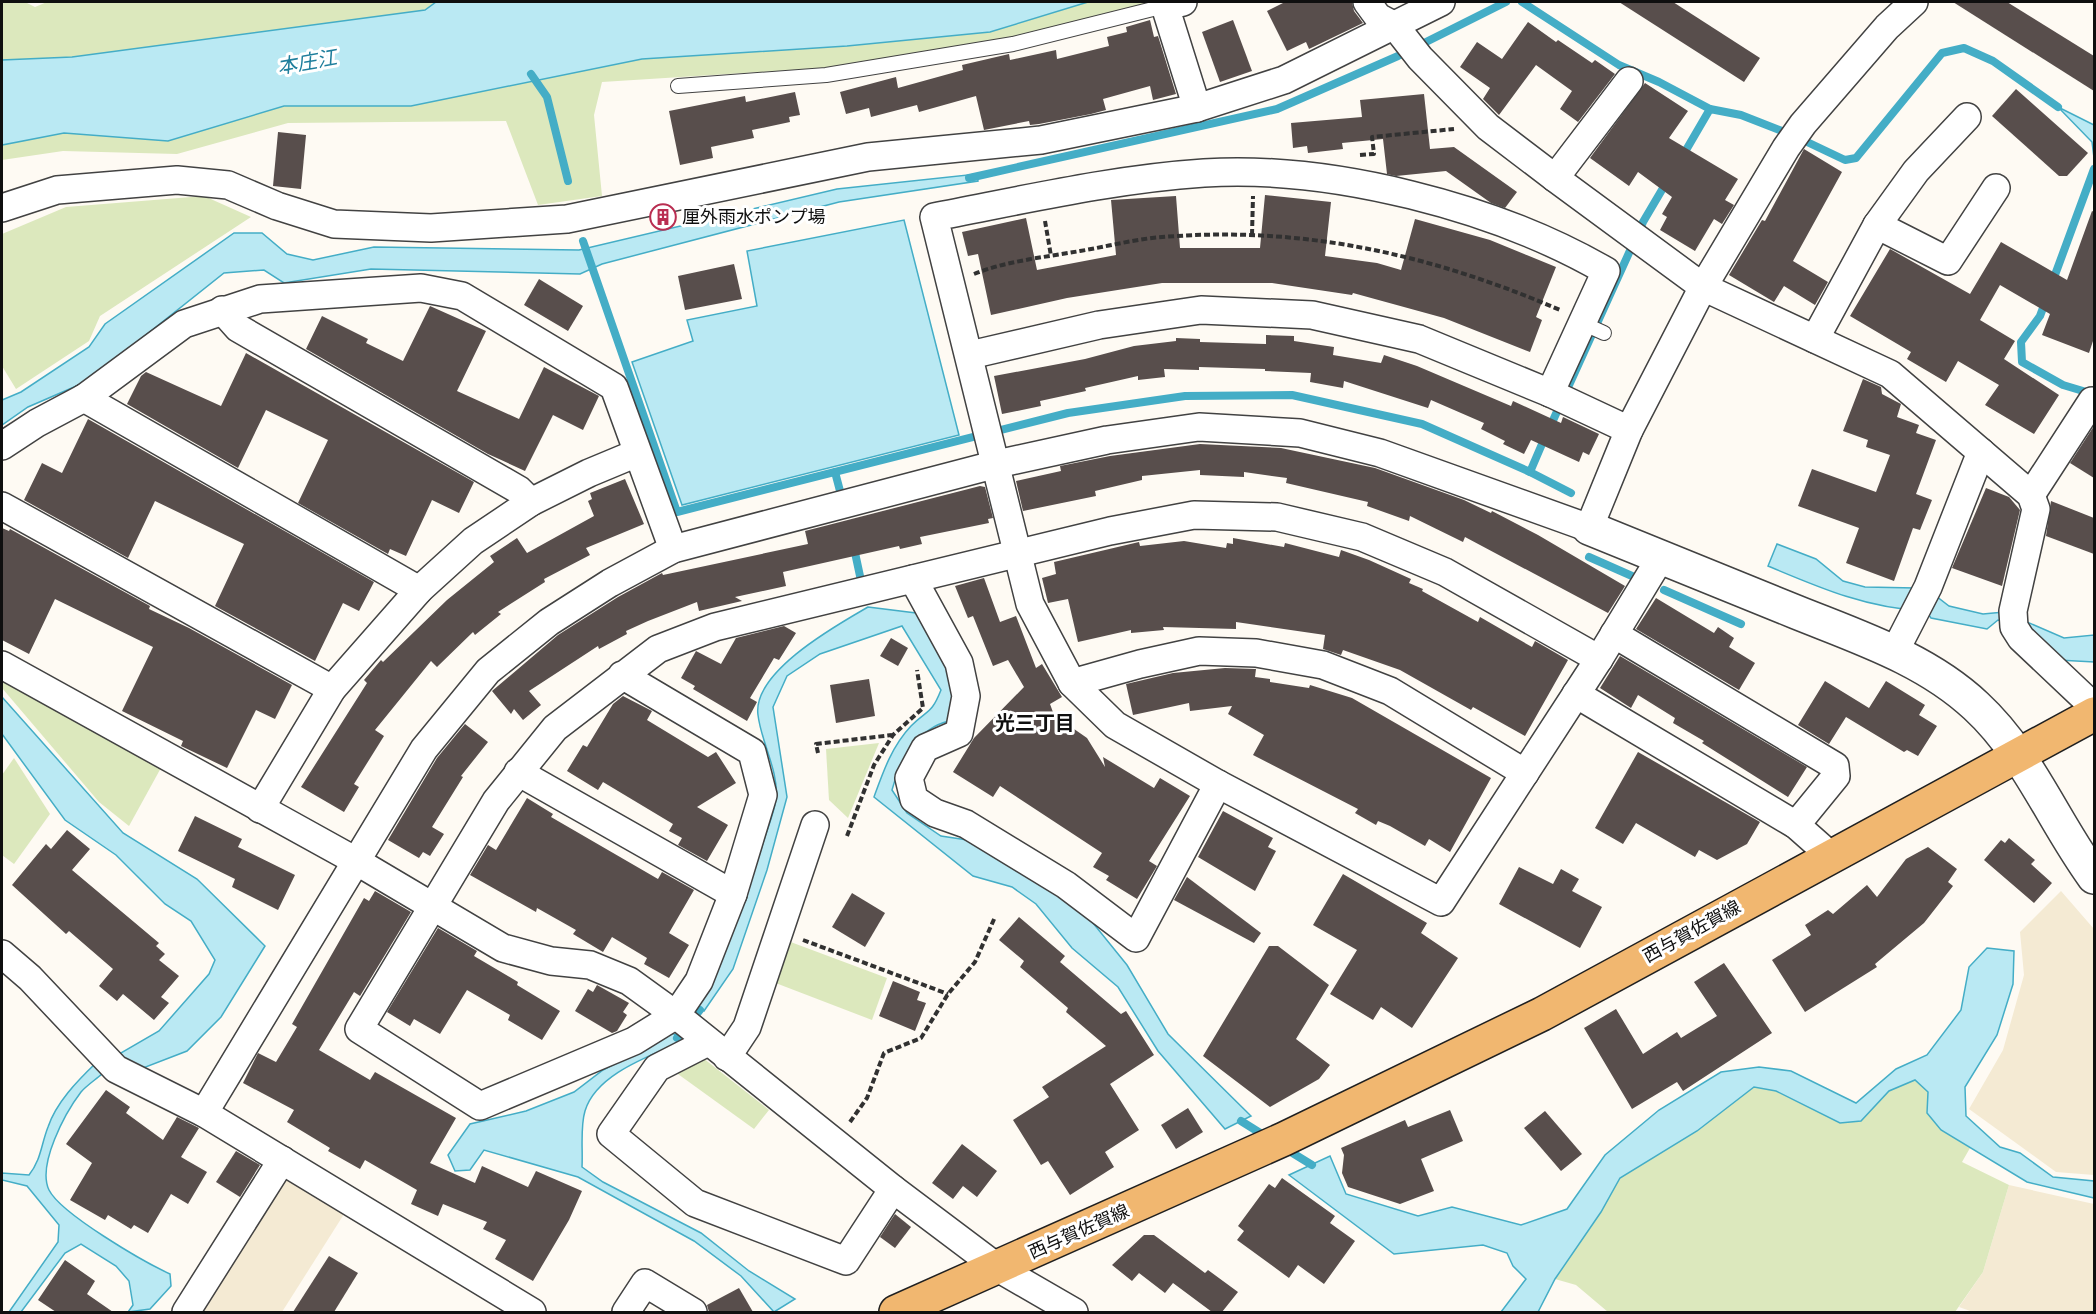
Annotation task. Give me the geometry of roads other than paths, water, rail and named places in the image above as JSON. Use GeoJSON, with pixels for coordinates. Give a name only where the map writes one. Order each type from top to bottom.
{"type":"FeatureCollection","features":[{"type":"Feature","properties":{"kind":"main road","name":"西与賀佐賀線"},"geometry":{"type":"LineString","coordinates":[[896,1312],[1273,1145],[1542,1014],[2094,714]]}},
{"type":"Feature","properties":{"kind":"street"},"geometry":{"type":"LineString","coordinates":[[1367,2],[1378,17],[1406,41],[1488,128],[1555,178],[1703,287],[1890,374],[2031,495],[2036,508],[2013,619],[2021,638],[2094,707]]}},
{"type":"Feature","properties":{"kind":"street"},"geometry":{"type":"LineString","coordinates":[[2,207],[57,190],[177,180],[228,185],[277,206],[334,224],[431,228],[567,219],[868,157],[1041,141],[1197,108],[1406,41],[1441,2]]}},
{"type":"Feature","properties":{"kind":"street"},"geometry":{"type":"LineString","coordinates":[[1589,528],[1629,430],[1703,287],[1803,124],[1887,27],[1914,2]]}},
{"type":"Feature","properties":{"kind":"street"},"geometry":{"type":"LineString","coordinates":[[1174,4],[1197,108]]}},
{"type":"Feature","properties":{"kind":"street"},"geometry":{"type":"LineString","coordinates":[[1555,178],[1629,81]]}},
{"type":"Feature","properties":{"kind":"street"},"geometry":{"type":"LineString","coordinates":[[1815,339],[1877,225],[1916,171],[1967,117]]}},
{"type":"Feature","properties":{"kind":"street"},"geometry":{"type":"LineString","coordinates":[[1559,397],[1584,323],[1606,271],[1583,258],[1500,221],[1410,194],[1330,180],[1204,173],[1041,196],[934,217],[1030,604],[1072,683],[1115,725],[1218,784],[1441,902],[1599,660],[1661,557]]}},
{"type":"Feature","properties":{"kind":"street"},"geometry":{"type":"LineString","coordinates":[[1877,225],[1948,261],[1996,188]]}},
{"type":"Feature","properties":{"kind":"street"},"geometry":{"type":"LineString","coordinates":[[2,446],[37,423],[84,398],[184,324],[260,299],[421,288],[462,296],[614,387],[673,549]]}},
{"type":"Feature","properties":{"kind":"street"},"geometry":{"type":"LineString","coordinates":[[222,310],[238,328],[519,490],[531,502]]}},
{"type":"Feature","properties":{"kind":"street"},"geometry":{"type":"LineString","coordinates":[[969,355],[1099,325],[1201,310],[1312,315],[1419,339],[1559,397],[1629,430]]}},
{"type":"Feature","properties":{"kind":"street"},"geometry":{"type":"LineString","coordinates":[[84,398],[419,591]]}},
{"type":"Feature","properties":{"kind":"street"},"geometry":{"type":"LineString","coordinates":[[2031,495],[2092,401]]}},
{"type":"Feature","properties":{"kind":"street"},"geometry":{"type":"LineString","coordinates":[[204,1113],[424,748],[488,671],[549,622],[610,583],[673,549],[991,443],[1107,440],[1199,427],[1300,433],[1380,453],[1589,528],[1921,665],[1976,705],[2020,755],[2073,847],[2094,877]]}},
{"type":"Feature","properties":{"kind":"street"},"geometry":{"type":"LineString","coordinates":[[1894,653],[1928,587],[1981,452]]}},
{"type":"Feature","properties":{"kind":"street"},"geometry":{"type":"LineString","coordinates":[[260,809],[332,689],[419,591],[473,541],[531,502],[589,473],[637,453]]}},
{"type":"Feature","properties":{"kind":"street"},"geometry":{"type":"LineString","coordinates":[[2,506],[332,689]]}},
{"type":"Feature","properties":{"kind":"street"},"geometry":{"type":"LineString","coordinates":[[815,825],[747,1026],[634,1041],[480,1106],[358,1029],[495,801],[555,728],[658,649],[715,627],[1110,531],[1194,515],[1277,517],[1362,537],[1445,572],[1599,660]]}},
{"type":"Feature","properties":{"kind":"street"},"geometry":{"type":"LineString","coordinates":[[913,579],[960,663],[966,696],[959,733],[925,748],[909,778],[914,799],[921,804],[936,813],[966,824],[1066,885],[1136,938],[1218,784]]}},
{"type":"Feature","properties":{"kind":"street"},"geometry":{"type":"LineString","coordinates":[[1614,634],[1835,766],[1836,776],[1796,825]]}},
{"type":"Feature","properties":{"kind":"street"},"geometry":{"type":"LineString","coordinates":[[1072,683],[1140,664],[1199,651],[1256,653],[1323,665],[1390,691],[1525,773]]}},
{"type":"Feature","properties":{"kind":"street"},"geometry":{"type":"LineString","coordinates":[[2,665],[356,861],[503,948],[551,961],[590,965],[629,981],[998,1268],[1074,1312]]}},
{"type":"Feature","properties":{"kind":"street"},"geometry":{"type":"LineString","coordinates":[[622,675],[752,752],[764,795],[733,894],[699,981],[698,1033],[657,1068],[611,1134],[695,1203],[846,1261],[894,1189]]}},
{"type":"Feature","properties":{"kind":"street"},"geometry":{"type":"LineString","coordinates":[[1576,694],[1796,825],[1831,856]]}},
{"type":"Feature","properties":{"kind":"street"},"geometry":{"type":"LineString","coordinates":[[518,772],[733,894]]}},
{"type":"Feature","properties":{"kind":"street"},"geometry":{"type":"LineString","coordinates":[[2,954],[30,978],[116,1069],[204,1113],[532,1312]]}},
{"type":"Feature","properties":{"kind":"street"},"geometry":{"type":"LineString","coordinates":[[186,1312],[282,1160]]}},
{"type":"Feature","properties":{"kind":"street"},"geometry":{"type":"LineString","coordinates":[[626,1312],[645,1283],[693,1312]]}},
{"type":"Feature","properties":{"kind":"lane"},"geometry":{"type":"LineString","coordinates":[[678,86],[826,75],[1013,45],[1174,4]]}},
{"type":"Feature","properties":{"kind":"water","name":"本庄江"},"geometry":{"type":"Polygon","coordinates":[[[436,2],[1088,2],[990,32],[847,46],[642,59],[411,106],[284,106],[168,141],[64,133],[2,145],[2,60],[72,57],[425,10],[436,2]]]}},
{"type":"Feature","properties":{"kind":"water"},"geometry":{"type":"Polygon","coordinates":[[[2058,107],[2094,125],[2094,158],[2092,142],[2058,107]]]}},
{"type":"Feature","properties":{"kind":"water"},"geometry":{"type":"Polygon","coordinates":[[[977,174],[978,181],[839,202],[602,264],[580,274],[371,269],[284,283],[264,270],[224,273],[88,381],[28,407],[2,425],[2,400],[21,392],[89,347],[105,324],[234,233],[262,233],[287,254],[313,260],[374,247],[579,250],[837,189],[977,174]]]}},
{"type":"Feature","properties":{"kind":"water"},"geometry":{"type":"Polygon","coordinates":[[[904,220],[959,435],[682,505],[632,362],[693,341],[687,320],[757,306],[747,251],[904,220]]]}},
{"type":"Feature","properties":{"kind":"water"},"geometry":{"type":"Polygon","coordinates":[[[1777,544],[1816,559],[1843,581],[1865,587],[1916,588],[1932,593],[1949,606],[1983,614],[2004,612],[2064,638],[2094,635],[2094,662],[2058,660],[2027,627],[1998,620],[1987,629],[1931,618],[1926,611],[1865,602],[1826,589],[1768,566],[1777,544]]]}},
{"type":"Feature","properties":{"kind":"water"},"geometry":{"type":"Polygon","coordinates":[[[868,607],[916,613],[949,668],[956,696],[949,721],[938,725],[919,738],[905,757],[895,779],[892,790],[907,813],[941,836],[974,841],[1076,902],[1127,965],[1168,1034],[1251,1116],[1225,1129],[1158,1051],[1118,987],[1072,948],[1036,904],[1012,887],[973,876],[874,797],[898,742],[911,726],[932,708],[941,690],[902,626],[820,654],[787,676],[773,707],[787,797],[767,870],[733,969],[704,1011],[697,1008],[741,907],[775,805],[775,778],[758,715],[760,699],[768,683],[799,652],[837,625],[868,607]]]}},
{"type":"Feature","properties":{"kind":"water"},"geometry":{"type":"Polygon","coordinates":[[[2,697],[123,833],[197,879],[265,946],[221,1017],[187,1051],[138,1070],[119,1054],[159,1031],[209,974],[215,960],[191,921],[165,904],[116,855],[65,820],[2,734],[2,697]]]}},
{"type":"Feature","properties":{"kind":"water"},"geometry":{"type":"Polygon","coordinates":[[[1987,948],[2014,951],[2013,984],[1997,1035],[1965,1087],[1966,1116],[2000,1147],[2020,1153],[2053,1177],[2094,1181],[2094,1198],[2027,1182],[1941,1130],[1927,1113],[1928,1092],[1915,1080],[1889,1091],[1861,1121],[1840,1123],[1776,1091],[1754,1087],[1697,1131],[1620,1178],[1601,1212],[1555,1279],[1538,1312],[1501,1312],[1526,1279],[1513,1266],[1507,1253],[1483,1245],[1394,1254],[1289,1175],[1330,1156],[1346,1194],[1418,1216],[1452,1207],[1521,1225],[1567,1209],[1605,1155],[1659,1110],[1721,1072],[1759,1067],[1791,1071],[1856,1103],[1896,1069],[1927,1055],[1961,1010],[1969,967],[1987,948]]]}},
{"type":"Feature","properties":{"kind":"water"},"geometry":{"type":"Polygon","coordinates":[[[673,1033],[681,1042],[626,1068],[600,1087],[591,1098],[585,1111],[583,1124],[582,1167],[603,1182],[701,1233],[749,1271],[795,1299],[774,1312],[741,1276],[694,1241],[578,1177],[484,1150],[470,1170],[455,1171],[448,1155],[470,1124],[526,1111],[574,1092],[603,1070],[673,1033]]]}},
{"type":"Feature","properties":{"kind":"water"},"geometry":{"type":"Polygon","coordinates":[[[96,1063],[102,1074],[81,1092],[54,1140],[47,1167],[46,1179],[49,1190],[69,1212],[86,1224],[170,1274],[171,1286],[150,1309],[128,1312],[133,1305],[129,1281],[116,1266],[81,1244],[65,1253],[21,1312],[9,1312],[58,1242],[59,1225],[27,1186],[2,1180],[2,1173],[29,1175],[38,1158],[56,1109],[96,1063]]]}},
{"type":"Feature","properties":{"kind":"waterway"},"geometry":{"type":"LineString","coordinates":[[969,178],[1277,109],[1398,56],[1506,2]]}},
{"type":"Feature","properties":{"kind":"waterway"},"geometry":{"type":"LineString","coordinates":[[1522,2],[1619,65],[1659,82],[1710,109]]}},
{"type":"Feature","properties":{"kind":"waterway"},"geometry":{"type":"LineString","coordinates":[[1805,141],[1845,160],[1856,158],[1942,53],[1964,48],[1993,61],[2058,107]]}},
{"type":"Feature","properties":{"kind":"waterway"},"geometry":{"type":"LineString","coordinates":[[531,74],[547,97],[568,181]]}},
{"type":"Feature","properties":{"kind":"waterway"},"geometry":{"type":"LineString","coordinates":[[1682,157],[1710,109],[1741,115],[1782,131]]}},
{"type":"Feature","properties":{"kind":"waterway"},"geometry":{"type":"LineString","coordinates":[[2052,283],[2094,169]]}},
{"type":"Feature","properties":{"kind":"waterway"},"geometry":{"type":"LineString","coordinates":[[1550,427],[1643,222],[1666,183]]}},
{"type":"Feature","properties":{"kind":"waterway"},"geometry":{"type":"LineString","coordinates":[[583,241],[677,512],[1068,413],[1185,396],[1292,395],[1422,424],[1530,472],[1571,493]]}},
{"type":"Feature","properties":{"kind":"waterway"},"geometry":{"type":"LineString","coordinates":[[2046,300],[2040,316],[2021,342],[2022,362],[2063,385],[2093,394]]}},
{"type":"Feature","properties":{"kind":"waterway"},"geometry":{"type":"LineString","coordinates":[[1530,472],[1545,437]]}},
{"type":"Feature","properties":{"kind":"waterway"},"geometry":{"type":"LineString","coordinates":[[835,472],[840,491]]}},
{"type":"Feature","properties":{"kind":"waterway"},"geometry":{"type":"LineString","coordinates":[[854,548],[860,576]]}},
{"type":"Feature","properties":{"kind":"waterway"},"geometry":{"type":"LineString","coordinates":[[1589,557],[1632,576]]}},
{"type":"Feature","properties":{"kind":"waterway"},"geometry":{"type":"LineString","coordinates":[[1664,590],[1741,624]]}},
{"type":"Feature","properties":{"kind":"waterway"},"geometry":{"type":"LineString","coordinates":[[677,1038],[700,1010]]}},
{"type":"Feature","properties":{"kind":"waterway"},"geometry":{"type":"LineString","coordinates":[[1241,1121],[1265,1136]]}},
{"type":"Feature","properties":{"kind":"waterway"},"geometry":{"type":"LineString","coordinates":[[1286,1149],[1312,1165]]}},
{"type":"Feature","properties":{"kind":"place","name":"厘外雨水ポンプ場"},"geometry":{"type":"Point","coordinates":[663,217]}},
{"type":"Feature","properties":{"kind":"district","name":"光三丁目"},"geometry":{"type":"Point","coordinates":[1035,724]}}]}
